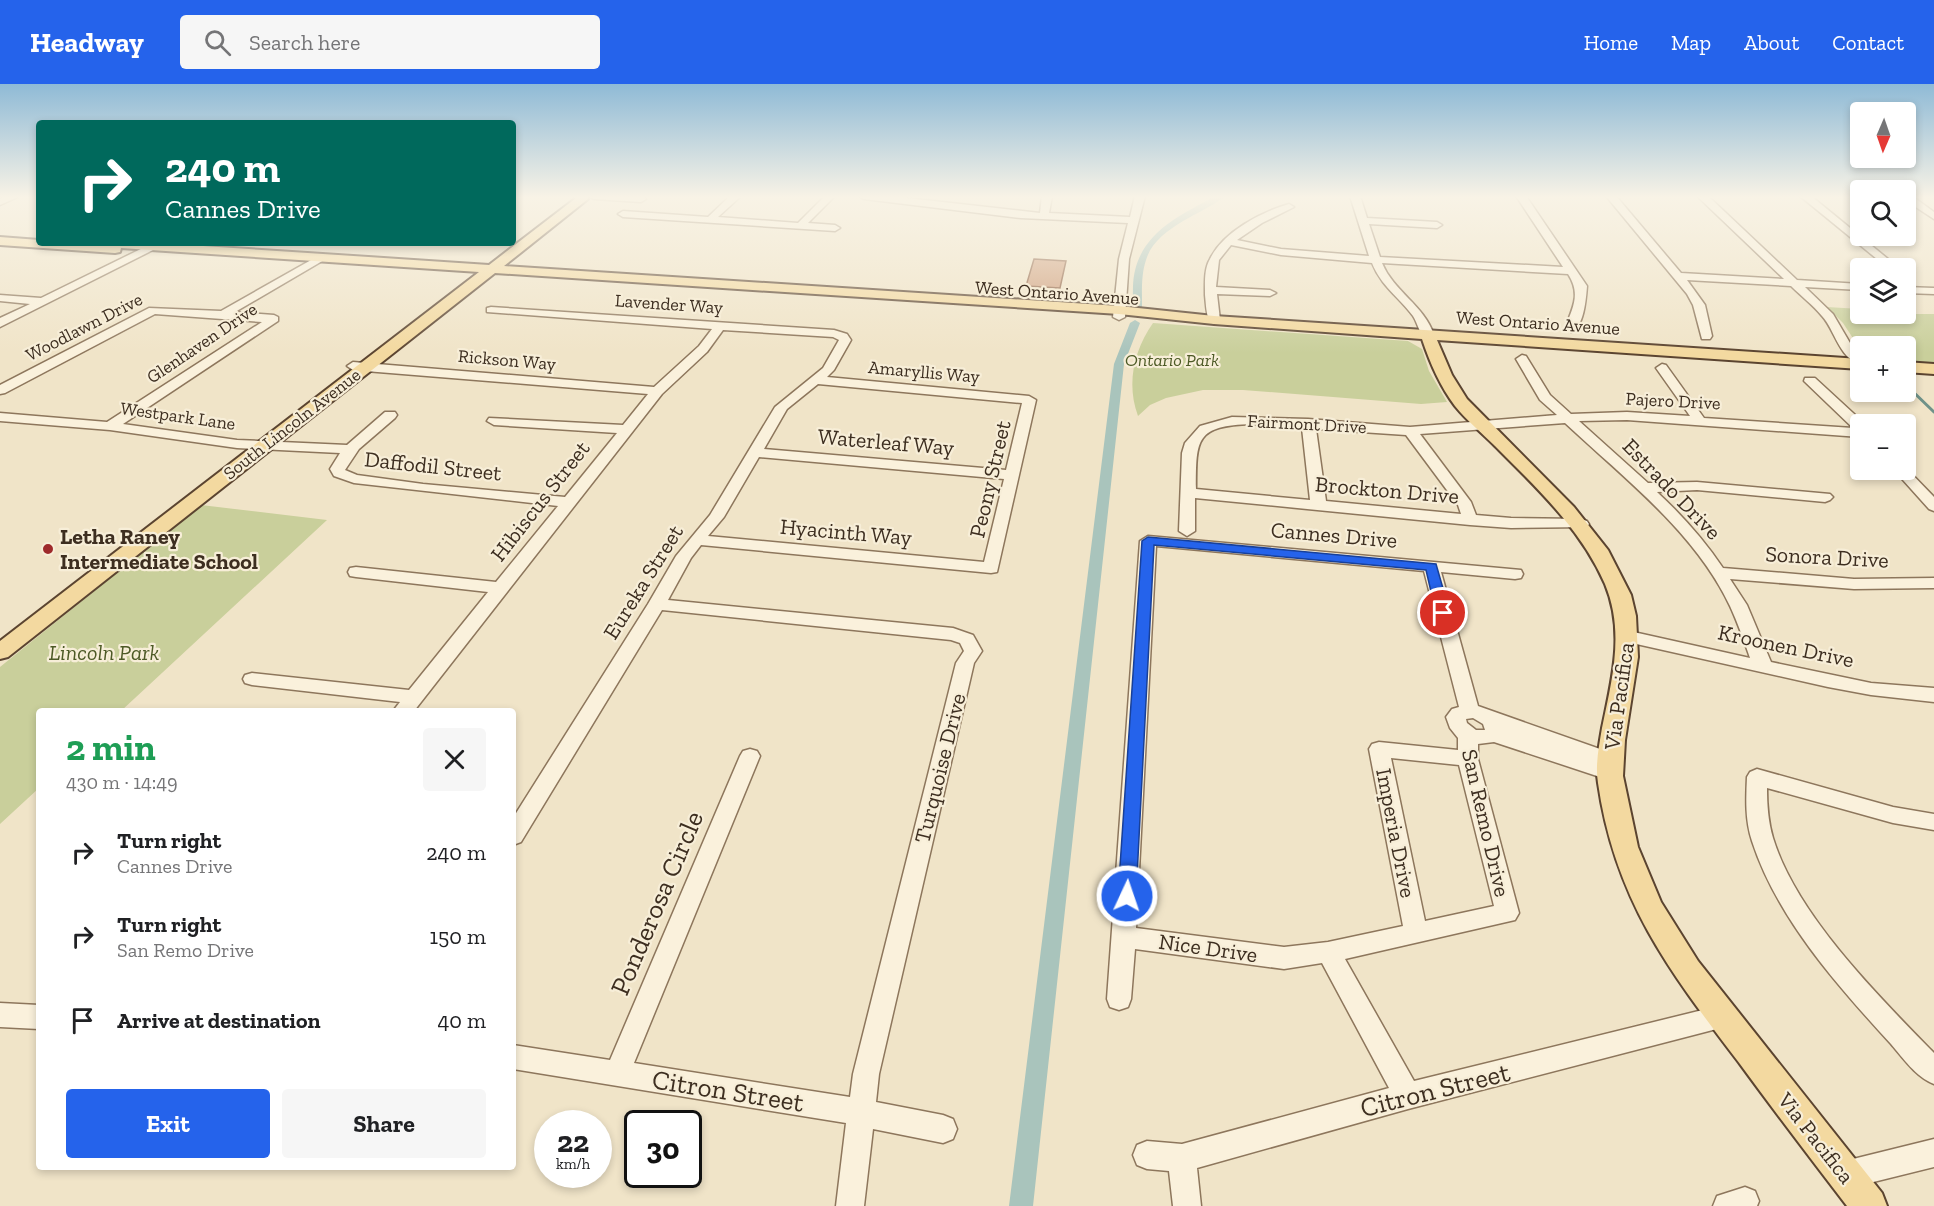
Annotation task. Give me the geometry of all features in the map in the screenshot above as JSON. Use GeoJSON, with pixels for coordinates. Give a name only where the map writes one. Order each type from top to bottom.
{"type":"FeatureCollection","features":[{"type":"Feature","properties":{"kind":"main road","name":"West Ontario Avenue"},"geometry":{"type":"LineString","coordinates":[[135,248],[1850,363]]}},
{"type":"Feature","properties":{"kind":"main road","name":"West Ontario Avenue"},"geometry":{"type":"LineString","coordinates":[[142,248],[147,249]]}},
{"type":"Feature","properties":{"kind":"main road","name":"South Lincoln Avenue"},"geometry":{"type":"LineString","coordinates":[[482,271],[507,248]]}},
{"type":"Feature","properties":{"kind":"main road","name":"South Lincoln Avenue"},"geometry":{"type":"LineString","coordinates":[[0,652],[258,445],[513,248]]}},
{"type":"Feature","properties":{"kind":"main road","name":"Via Pacifica"},"geometry":{"type":"LineString","coordinates":[[1428,335],[1440,368],[1457,398],[1581,524],[1607,565],[1621,598],[1629,637],[1623,691],[1610,766],[1618,826],[1627,858],[1645,900],[1661,931],[1687,971],[1869,1206]]}},
{"type":"Feature","properties":{"kind":"main road"},"geometry":{"type":"LineString","coordinates":[[1916,368],[1934,369]]}},
{"type":"Feature","properties":{"kind":"main road","name":"South Lincoln Avenue"},"geometry":{"type":"LineString","coordinates":[[0,637],[258,445]]}},
{"type":"Feature","properties":{"kind":"street"},"geometry":{"type":"LineString","coordinates":[[1119,314],[1126,248]]}},
{"type":"Feature","properties":{"kind":"street"},"geometry":{"type":"LineString","coordinates":[[1214,320],[1212,269],[1214,260],[1222,248]]}},
{"type":"Feature","properties":{"kind":"street"},"geometry":{"type":"LineString","coordinates":[[1263,248],[1287,253],[1377,260],[1572,271]]}},
{"type":"Feature","properties":{"kind":"street","name":"Via Pacifica"},"geometry":{"type":"LineString","coordinates":[[1373,248],[1381,274],[1390,286],[1412,305],[1426,327],[1428,335]]}},
{"type":"Feature","properties":{"kind":"street"},"geometry":{"type":"LineString","coordinates":[[1557,248],[1581,286],[1580,303],[1571,328]]}},
{"type":"Feature","properties":{"kind":"street"},"geometry":{"type":"LineString","coordinates":[[1656,248],[1699,305],[1706,336]]}},
{"type":"Feature","properties":{"kind":"street"},"geometry":{"type":"LineString","coordinates":[[1757,248],[1829,316],[1850,350]]}},
{"type":"Feature","properties":{"kind":"street"},"geometry":{"type":"LineString","coordinates":[[1870,248],[1882,258]]}},
{"type":"Feature","properties":{"kind":"street"},"geometry":{"type":"LineString","coordinates":[[0,322],[147,249]]}},
{"type":"Feature","properties":{"kind":"street","name":"Glenhaven Drive"},"geometry":{"type":"LineString","coordinates":[[223,315],[316,261]]}},
{"type":"Feature","properties":{"kind":"street"},"geometry":{"type":"LineString","coordinates":[[1679,276],[1850,286]]}},
{"type":"Feature","properties":{"kind":"street"},"geometry":{"type":"LineString","coordinates":[[1916,287],[1921,291]]}},
{"type":"Feature","properties":{"kind":"street"},"geometry":{"type":"LineString","coordinates":[[1212,290],[1270,293]]}},
{"type":"Feature","properties":{"kind":"street"},"geometry":{"type":"LineString","coordinates":[[1916,291],[1934,291]]}},
{"type":"Feature","properties":{"kind":"street"},"geometry":{"type":"LineString","coordinates":[[0,298],[42,302]]}},
{"type":"Feature","properties":{"kind":"street","name":"Woodlawn Drive"},"geometry":{"type":"LineString","coordinates":[[0,390],[153,310],[223,315]]}},
{"type":"Feature","properties":{"kind":"street","name":"Lavender Way"},"geometry":{"type":"LineString","coordinates":[[491,310],[834,334],[843,337]]}},
{"type":"Feature","properties":{"kind":"street","name":"Glenhaven Drive"},"geometry":{"type":"LineString","coordinates":[[110,426],[274,320],[223,315]]}},
{"type":"Feature","properties":{"kind":"street","name":"Hibiscus Street"},"geometry":{"type":"LineString","coordinates":[[408,704],[657,391],[703,349],[720,326]]}},
{"type":"Feature","properties":{"kind":"street","name":"Eureka Street"},"geometry":{"type":"LineString","coordinates":[[516,831],[657,604],[684,556],[716,517],[782,407],[828,370],[845,340],[843,337]]}},
{"type":"Feature","properties":{"kind":"street","name":"Estrado Drive"},"geometry":{"type":"LineString","coordinates":[[1522,359],[1545,397],[1644,488],[1691,536],[1719,573],[1738,605],[1763,666]]}},
{"type":"Feature","properties":{"kind":"street","name":"Rickson Way"},"geometry":{"type":"LineString","coordinates":[[360,366],[657,391]]}},
{"type":"Feature","properties":{"kind":"street"},"geometry":{"type":"LineString","coordinates":[[1662,368],[1699,420]]}},
{"type":"Feature","properties":{"kind":"street","name":"Amaryllis Way"},"geometry":{"type":"LineString","coordinates":[[816,380],[1029,399]]}},
{"type":"Feature","properties":{"kind":"street"},"geometry":{"type":"LineString","coordinates":[[1810,381],[1850,418]]}},
{"type":"Feature","properties":{"kind":"street","name":"Peony Street"},"geometry":{"type":"LineString","coordinates":[[991,568],[1029,399]]}},
{"type":"Feature","properties":{"kind":"street","name":"Daffodil Street"},"geometry":{"type":"LineString","coordinates":[[390,415],[352,449],[337,469],[339,473],[345,477],[423,488],[568,502]]}},
{"type":"Feature","properties":{"kind":"street","name":"Pajero Drive"},"geometry":{"type":"LineString","coordinates":[[1483,425],[1627,416],[1850,432]]}},
{"type":"Feature","properties":{"kind":"street","name":"Westpark Lane"},"geometry":{"type":"LineString","coordinates":[[0,417],[110,426],[258,445],[352,449]]}},
{"type":"Feature","properties":{"kind":"street","name":"Fairmont Drive"},"geometry":{"type":"LineString","coordinates":[[1187,531],[1189,453],[1191,440],[1201,430],[1229,421],[1252,420],[1410,431],[1483,425]]}},
{"type":"Feature","properties":{"kind":"street"},"geometry":{"type":"LineString","coordinates":[[494,421],[626,429]]}},
{"type":"Feature","properties":{"kind":"street"},"geometry":{"type":"LineString","coordinates":[[1308,423],[1319,507]]}},
{"type":"Feature","properties":{"kind":"street"},"geometry":{"type":"LineString","coordinates":[[1410,431],[1460,498],[1470,520]]}},
{"type":"Feature","properties":{"kind":"street","name":"Waterleaf Way"},"geometry":{"type":"LineString","coordinates":[[755,452],[1012,475]]}},
{"type":"Feature","properties":{"kind":"street"},"geometry":{"type":"LineString","coordinates":[[1910,480],[1934,506]]}},
{"type":"Feature","properties":{"kind":"street"},"geometry":{"type":"LineString","coordinates":[[1644,488],[1697,486],[1825,497]]}},
{"type":"Feature","properties":{"kind":"street","name":"Brockton Drive"},"geometry":{"type":"LineString","coordinates":[[1189,493],[1470,520],[1581,524]]}},
{"type":"Feature","properties":{"kind":"street","name":"Hyacinth Way"},"geometry":{"type":"LineString","coordinates":[[696,540],[991,568]]}},
{"type":"Feature","properties":{"kind":"street","name":"Cannes Drive"},"geometry":{"type":"LineString","coordinates":[[1125,937],[1148,541],[1515,574]]}},
{"type":"Feature","properties":{"kind":"street"},"geometry":{"type":"LineString","coordinates":[[1431,567],[1484,721],[1610,766]]}},
{"type":"Feature","properties":{"kind":"street"},"geometry":{"type":"LineString","coordinates":[[356,572],[501,588]]}},
{"type":"Feature","properties":{"kind":"street","name":"Sonora Drive"},"geometry":{"type":"LineString","coordinates":[[1719,573],[1854,584],[1934,583]]}},
{"type":"Feature","properties":{"kind":"street","name":"Turquoise Drive"},"geometry":{"type":"LineString","coordinates":[[657,604],[953,634],[968,639],[973,651],[965,663],[868,1062],[850,1206]]}},
{"type":"Feature","properties":{"kind":"street","name":"Kroonen Drive"},"geometry":{"type":"LineString","coordinates":[[1629,637],[1871,689],[1934,695]]}},
{"type":"Feature","properties":{"kind":"street"},"geometry":{"type":"LineString","coordinates":[[252,680],[408,704]]}},
{"type":"Feature","properties":{"kind":"street","name":"San Remo Drive"},"geometry":{"type":"LineString","coordinates":[[1484,721],[1459,714],[1456,721],[1461,730],[1468,734],[1468,759],[1506,913]]}},
{"type":"Feature","properties":{"kind":"street","name":"Imperia Drive"},"geometry":{"type":"LineString","coordinates":[[1416,933],[1379,748],[1468,759]]}},
{"type":"Feature","properties":{"kind":"street","name":"Ponderosa Circle"},"geometry":{"type":"LineString","coordinates":[[616,1073],[750,756]]}},
{"type":"Feature","properties":{"kind":"street"},"geometry":{"type":"LineString","coordinates":[[1934,822],[1893,814],[1757,777],[1756,810],[1765,849],[1787,890],[1821,942],[1862,993],[1934,1071]]}},
{"type":"Feature","properties":{"kind":"street","name":"Nice Drive"},"geometry":{"type":"LineString","coordinates":[[1125,937],[1284,958],[1328,952],[1506,913]]}},
{"type":"Feature","properties":{"kind":"street"},"geometry":{"type":"LineString","coordinates":[[1119,999],[1125,937]]}},
{"type":"Feature","properties":{"kind":"street"},"geometry":{"type":"LineString","coordinates":[[1328,952],[1408,1096]]}},
{"type":"Feature","properties":{"kind":"street"},"geometry":{"type":"LineString","coordinates":[[0,1015],[36,1017]]}},
{"type":"Feature","properties":{"kind":"street","name":"Citron Street"},"geometry":{"type":"LineString","coordinates":[[1147,1155],[1182,1158],[1408,1096],[1723,1017]]}},
{"type":"Feature","properties":{"kind":"street","name":"Citron Street"},"geometry":{"type":"LineString","coordinates":[[516,1057],[860,1113],[943,1129]]}},
{"type":"Feature","properties":{"kind":"street"},"geometry":{"type":"LineString","coordinates":[[1845,1175],[1934,1153]]}},
{"type":"Feature","properties":{"kind":"street"},"geometry":{"type":"LineString","coordinates":[[1182,1158],[1188,1206]]}},
{"type":"Feature","properties":{"kind":"green space"},"geometry":{"type":"Polygon","coordinates":[[[1827,307],[1850,308],[1850,324],[1916,324],[1916,314],[1934,314],[1934,365],[1916,364],[1916,336],[1852,336],[1843,323],[1827,307]]]}},
{"type":"Feature","properties":{"kind":"green space","name":"Ontario Park"},"geometry":{"type":"Polygon","coordinates":[[[1153,323],[1408,341],[1422,349],[1429,371],[1447,402],[1421,404],[1243,390],[1203,390],[1166,398],[1150,405],[1138,416],[1134,404],[1132,380],[1141,344],[1153,323]]]}},
{"type":"Feature","properties":{"kind":"green space","name":"Lincoln Park"},"geometry":{"type":"Polygon","coordinates":[[[201,505],[327,520],[124,708],[36,708],[36,791],[0,824],[0,667],[201,505]]]}},
{"type":"Feature","properties":{"kind":"building"},"geometry":{"type":"Polygon","coordinates":[[[1034,259],[1066,261],[1060,288],[1026,286],[1034,259]]]}},
{"type":"Feature","properties":{"kind":"waterway"},"geometry":{"type":"LineString","coordinates":[[1137,307],[1139,267],[1147,248]]}},
{"type":"Feature","properties":{"kind":"waterway"},"geometry":{"type":"LineString","coordinates":[[1021,1206],[1119,364],[1135,323]]}},
{"type":"Feature","properties":{"kind":"waterway"},"geometry":{"type":"LineString","coordinates":[[1916,395],[1934,412]]}},
{"type":"Feature","properties":{"kind":"place","name":"Letha Raney Intermediate School"},"geometry":{"type":"Point","coordinates":[48,549]}},
{"type":"Feature","properties":{"kind":"route"},"geometry":{"type":"LineString","coordinates":[[1127,896],[1148,541],[1431,567],[1443,613]]}}]}
